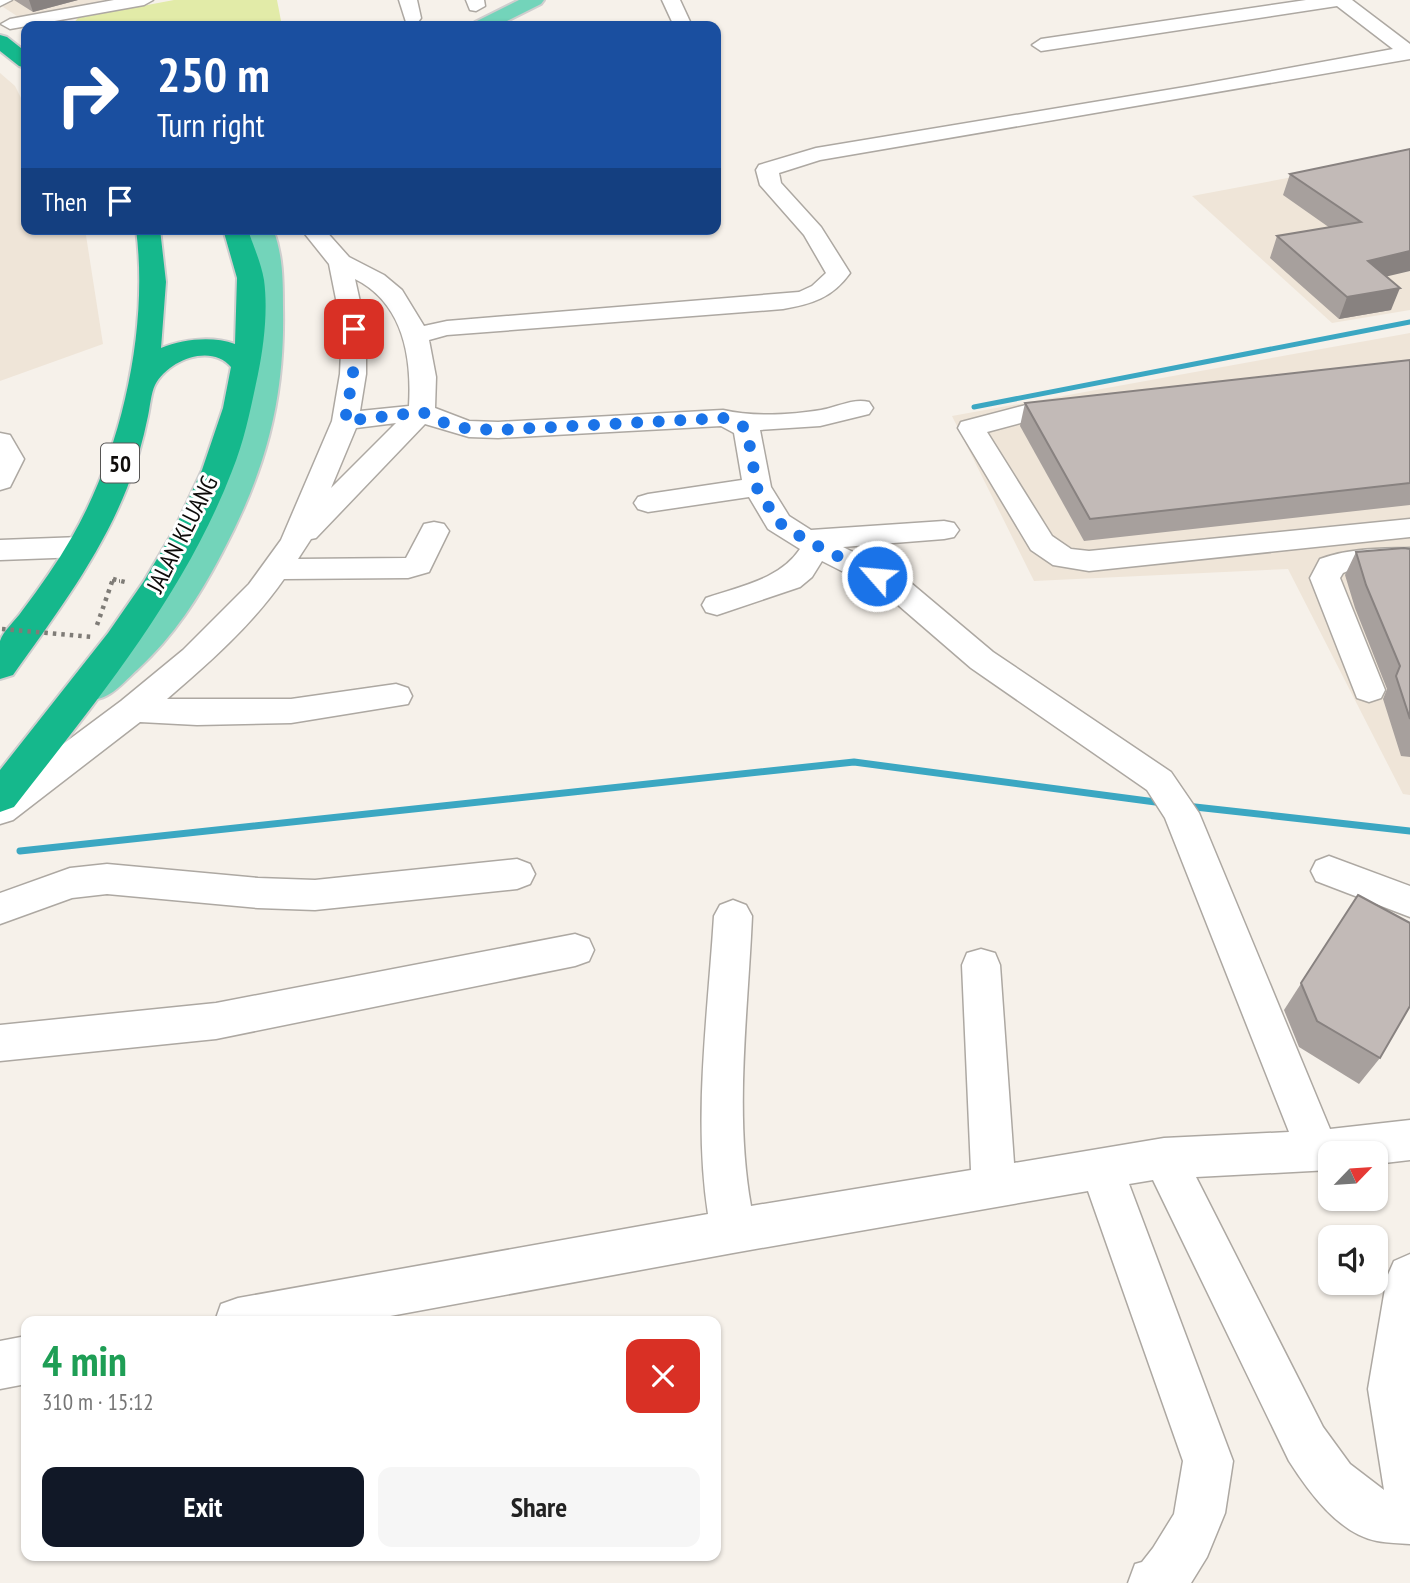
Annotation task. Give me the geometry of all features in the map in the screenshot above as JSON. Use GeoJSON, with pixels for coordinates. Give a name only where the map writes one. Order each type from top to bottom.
{"type":"FeatureCollection","features":[{"type":"Feature","properties":{"kind":"highway"},"geometry":{"type":"LineString","coordinates":[[3,27],[21,35]]}},
{"type":"Feature","properties":{"kind":"highway"},"geometry":{"type":"LineString","coordinates":[[3,27],[21,54]]}},
{"type":"Feature","properties":{"kind":"highway","name":"50"},"geometry":{"type":"LineString","coordinates":[[0,666],[81,547],[110,492],[128,441],[155,306],[149,235]]}},
{"type":"Feature","properties":{"kind":"highway","name":"JALAN KLUANG"},"geometry":{"type":"LineString","coordinates":[[0,797],[65,715],[157,588],[190,532],[229,439],[246,367],[252,307],[249,270],[237,235]]}},
{"type":"Feature","properties":{"kind":"highway"},"geometry":{"type":"LineString","coordinates":[[155,306],[174,324],[190,328],[211,325],[252,307]]}},
{"type":"Feature","properties":{"kind":"highway"},"geometry":{"type":"LineString","coordinates":[[141,383],[166,356],[184,349],[221,348],[234,353],[246,367]]}},
{"type":"Feature","properties":{"kind":"main road"},"geometry":{"type":"LineString","coordinates":[[492,21],[534,0]]}},
{"type":"Feature","properties":{"kind":"main road"},"geometry":{"type":"LineString","coordinates":[[65,715],[155,632],[186,591],[232,506],[249,467],[264,409],[270,334],[269,271],[263,235]]}},
{"type":"Feature","properties":{"kind":"street"},"geometry":{"type":"LineString","coordinates":[[9,0],[29,15],[106,0]]}},
{"type":"Feature","properties":{"kind":"street"},"geometry":{"type":"LineString","coordinates":[[34,21],[144,0]]}},
{"type":"Feature","properties":{"kind":"street"},"geometry":{"type":"LineString","coordinates":[[671,0],[681,21]]}},
{"type":"Feature","properties":{"kind":"street"},"geometry":{"type":"LineString","coordinates":[[1041,45],[1341,0],[1409,52]]}},
{"type":"Feature","properties":{"kind":"street"},"geometry":{"type":"LineString","coordinates":[[3,27],[21,24]]}},
{"type":"Feature","properties":{"kind":"street"},"geometry":{"type":"LineString","coordinates":[[417,335],[447,328],[525,324],[806,298],[827,290],[838,273],[813,232],[771,186],[767,170],[816,154],[1184,102],[1409,52]]}},
{"type":"Feature","properties":{"kind":"street"},"geometry":{"type":"LineString","coordinates":[[0,810],[133,710],[194,658],[268,580],[295,542],[422,412],[424,392],[417,335],[398,301],[379,282],[340,261],[317,235]]}},
{"type":"Feature","properties":{"kind":"street"},"geometry":{"type":"LineString","coordinates":[[295,542],[345,421],[353,374],[354,329],[340,261]]}},
{"type":"Feature","properties":{"kind":"street"},"geometry":{"type":"LineString","coordinates":[[1094,405],[1026,413],[971,428],[1041,543],[1064,558],[1089,561],[1404,532]]}},
{"type":"Feature","properties":{"kind":"street"},"geometry":{"type":"LineString","coordinates":[[345,421],[422,412],[445,423],[469,429],[498,430],[723,418],[739,423],[820,418],[860,408]]}},
{"type":"Feature","properties":{"kind":"street"},"geometry":{"type":"LineString","coordinates":[[266,1316],[733,1231],[1164,1158],[1318,1151],[1175,803],[1159,782],[982,660],[894,585],[811,543],[778,522],[757,488],[747,430],[739,423]]}},
{"type":"Feature","properties":{"kind":"street"},"geometry":{"type":"LineString","coordinates":[[0,441],[9,459],[0,481]]}},
{"type":"Feature","properties":{"kind":"street"},"geometry":{"type":"LineString","coordinates":[[648,503],[757,488]]}},
{"type":"Feature","properties":{"kind":"street"},"geometry":{"type":"LineString","coordinates":[[811,543],[944,530]]}},
{"type":"Feature","properties":{"kind":"street"},"geometry":{"type":"LineString","coordinates":[[268,580],[408,568],[418,565],[434,531]]}},
{"type":"Feature","properties":{"kind":"street"},"geometry":{"type":"LineString","coordinates":[[877,576],[885,534]]}},
{"type":"Feature","properties":{"kind":"street"},"geometry":{"type":"LineString","coordinates":[[717,605],[789,580],[801,570],[811,543]]}},
{"type":"Feature","properties":{"kind":"street"},"geometry":{"type":"LineString","coordinates":[[0,550],[81,547]]}},
{"type":"Feature","properties":{"kind":"street"},"geometry":{"type":"LineString","coordinates":[[1369,690],[1325,578],[1331,566],[1347,560],[1410,558]]}},
{"type":"Feature","properties":{"kind":"street"},"geometry":{"type":"LineString","coordinates":[[268,580],[405,592]]}},
{"type":"Feature","properties":{"kind":"street"},"geometry":{"type":"LineString","coordinates":[[133,710],[197,713],[291,711],[396,696]]}},
{"type":"Feature","properties":{"kind":"street"},"geometry":{"type":"LineString","coordinates":[[1329,871],[1410,902]]}},
{"type":"Feature","properties":{"kind":"street"},"geometry":{"type":"LineString","coordinates":[[0,909],[70,883],[107,879],[258,893],[315,895],[517,874]]}},
{"type":"Feature","properties":{"kind":"street"},"geometry":{"type":"LineString","coordinates":[[733,916],[722,1119],[724,1176],[733,1231]]}},
{"type":"Feature","properties":{"kind":"street"},"geometry":{"type":"LineString","coordinates":[[0,1043],[216,1021],[575,950]]}},
{"type":"Feature","properties":{"kind":"street"},"geometry":{"type":"LineString","coordinates":[[981,965],[994,1188]]}},
{"type":"Feature","properties":{"kind":"street"},"geometry":{"type":"LineString","coordinates":[[1388,1143],[1410,1140]]}},
{"type":"Feature","properties":{"kind":"street"},"geometry":{"type":"LineString","coordinates":[[1164,1158],[1306,1444],[1332,1482],[1375,1516],[1410,1518]]}},
{"type":"Feature","properties":{"kind":"street"},"geometry":{"type":"LineString","coordinates":[[1102,1170],[1208,1461],[1206,1494],[1199,1524],[1159,1582],[1154,1583]]}},
{"type":"Feature","properties":{"kind":"street"},"geometry":{"type":"LineString","coordinates":[[1410,1277],[1392,1390],[1410,1497]]}},
{"type":"Feature","properties":{"kind":"street"},"geometry":{"type":"LineString","coordinates":[[0,1365],[21,1361]]}},
{"type":"Feature","properties":{"kind":"path"},"geometry":{"type":"LineString","coordinates":[[2,629],[93,637]]}},
{"type":"Feature","properties":{"kind":"shaded area"},"geometry":{"type":"Polygon","coordinates":[[[0,0],[121,0],[20,18],[0,5],[0,0]]]}},
{"type":"Feature","properties":{"kind":"shaded area"},"geometry":{"type":"Polygon","coordinates":[[[0,73],[15,86],[21,98],[21,235],[86,235],[103,344],[0,381],[0,73]]]}},
{"type":"Feature","properties":{"kind":"shaded area"},"geometry":{"type":"Polygon","coordinates":[[[1410,155],[1410,310],[1332,323],[1192,196],[1410,155]]]}},
{"type":"Feature","properties":{"kind":"shaded area"},"geometry":{"type":"Polygon","coordinates":[[[1410,333],[1410,795],[1403,794],[1288,569],[1034,581],[952,416],[1410,333]]]}},
{"type":"Feature","properties":{"kind":"green space"},"geometry":{"type":"Polygon","coordinates":[[[174,0],[277,0],[281,21],[75,21],[78,18],[174,0]]]}},
{"type":"Feature","properties":{"kind":"building"},"geometry":{"type":"Polygon","coordinates":[[[1410,149],[1410,251],[1368,261],[1400,288],[1347,297],[1277,236],[1361,222],[1290,174],[1410,149]]]}},
{"type":"Feature","properties":{"kind":"building"},"geometry":{"type":"Polygon","coordinates":[[[1410,360],[1410,483],[1090,519],[1025,403],[1410,360]]]}},
{"type":"Feature","properties":{"kind":"building"},"geometry":{"type":"Polygon","coordinates":[[[1410,549],[1410,719],[1396,676],[1400,666],[1366,585],[1356,552],[1410,549]]]}},
{"type":"Feature","properties":{"kind":"building"},"geometry":{"type":"Polygon","coordinates":[[[1358,895],[1410,923],[1410,1006],[1380,1058],[1317,1021],[1301,983],[1358,895]]]}},
{"type":"Feature","properties":{"kind":"waterway"},"geometry":{"type":"LineString","coordinates":[[974,407],[1410,322]]}},
{"type":"Feature","properties":{"kind":"waterway"},"geometry":{"type":"LineString","coordinates":[[20,851],[854,762],[1163,803]]}},
{"type":"Feature","properties":{"kind":"waterway"},"geometry":{"type":"LineString","coordinates":[[1186,806],[1410,831]]}},
{"type":"Feature","properties":{"kind":"route"},"geometry":{"type":"LineString","coordinates":[[354,329],[353,374],[345,421],[422,412],[445,423],[469,429],[498,430],[723,418],[739,423],[747,430],[757,488],[778,522],[806,540],[877,576]]}}]}
